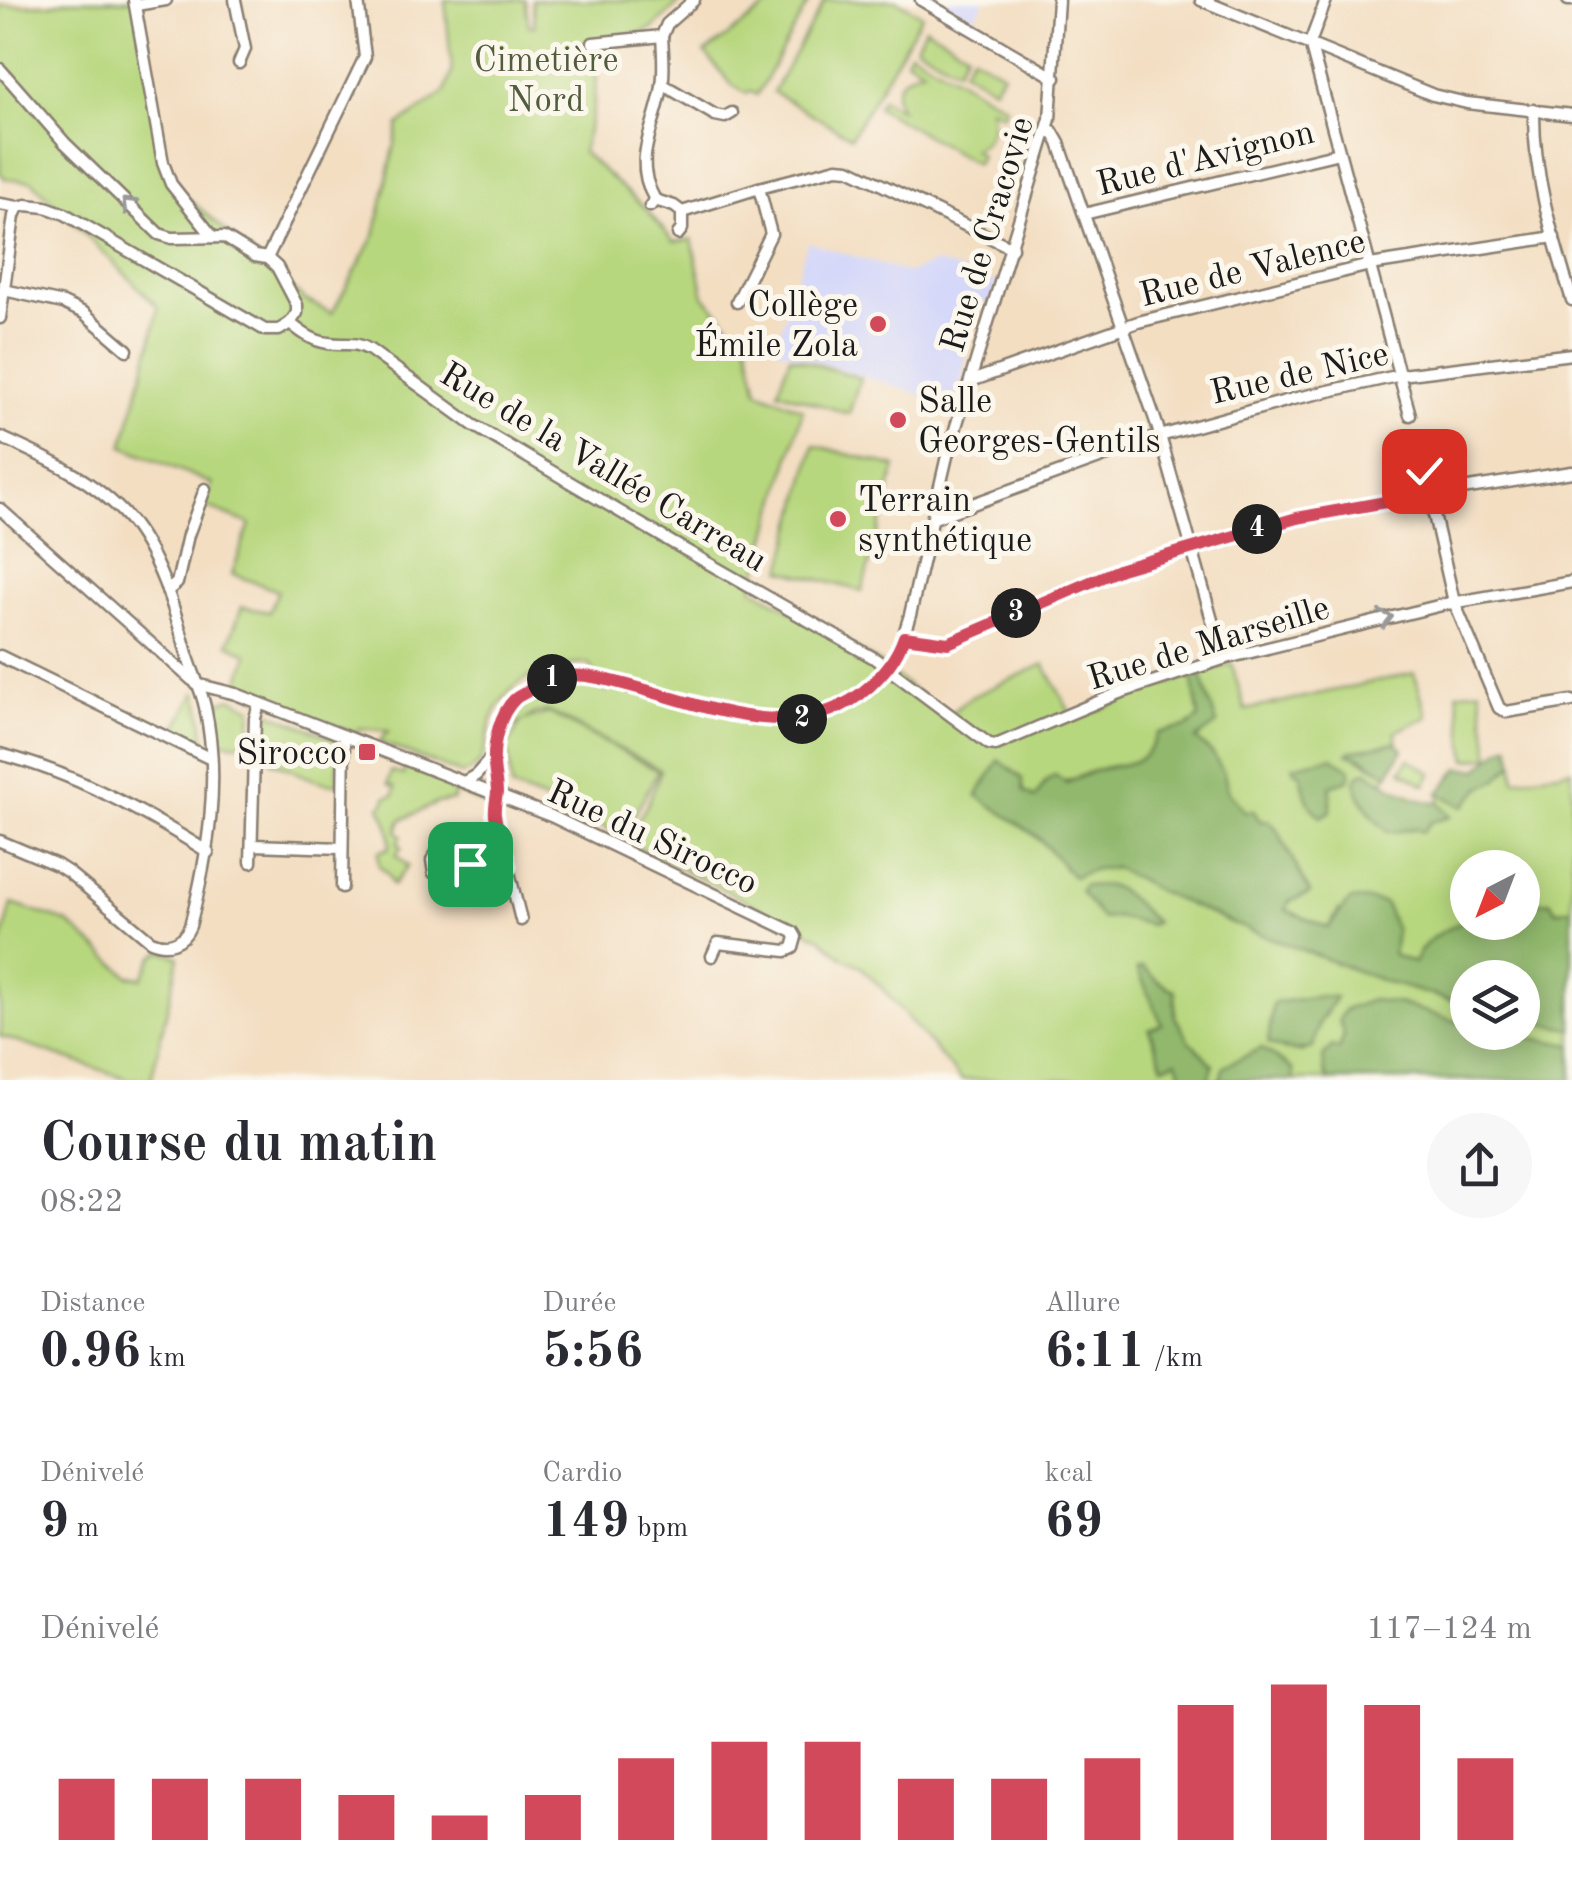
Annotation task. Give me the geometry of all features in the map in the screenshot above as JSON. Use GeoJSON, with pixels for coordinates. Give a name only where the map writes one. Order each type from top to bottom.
{"type":"FeatureCollection","features":[{"type":"Feature","properties":{"kind":"street"},"geometry":{"type":"LineString","coordinates":[[166,0],[135,2],[163,163],[171,184],[213,237]]}},
{"type":"Feature","properties":{"kind":"street"},"geometry":{"type":"LineString","coordinates":[[235,0],[245,49],[239,63]]}},
{"type":"Feature","properties":{"kind":"street"},"geometry":{"type":"LineString","coordinates":[[267,258],[365,58],[358,0]]}},
{"type":"Feature","properties":{"kind":"street"},"geometry":{"type":"LineString","coordinates":[[682,212],[674,206],[652,203],[644,161],[662,84],[662,36],[667,24],[694,0]]}},
{"type":"Feature","properties":{"kind":"street"},"geometry":{"type":"LineString","coordinates":[[920,0],[1054,78]]}},
{"type":"Feature","properties":{"kind":"street","name":"Rue de Cracovie"},"geometry":{"type":"LineString","coordinates":[[521,920],[494,809],[497,795],[493,756],[500,726],[514,700],[535,685],[560,676],[591,676],[762,719],[800,719],[828,712],[857,698],[898,653],[947,456],[1047,129],[1053,104],[1058,0]]}},
{"type":"Feature","properties":{"kind":"street"},"geometry":{"type":"LineString","coordinates":[[1201,0],[1433,95],[1467,103],[1572,115]]}},
{"type":"Feature","properties":{"kind":"street"},"geometry":{"type":"LineString","coordinates":[[1326,0],[1310,43],[1410,415]]}},
{"type":"Feature","properties":{"kind":"street"},"geometry":{"type":"LineString","coordinates":[[593,44],[662,36]]}},
{"type":"Feature","properties":{"kind":"street"},"geometry":{"type":"LineString","coordinates":[[0,70],[66,143],[159,234],[172,238],[224,237],[277,266],[297,305],[290,323]]}},
{"type":"Feature","properties":{"kind":"street"},"geometry":{"type":"LineString","coordinates":[[662,84],[715,115],[732,114]]}},
{"type":"Feature","properties":{"kind":"street"},"geometry":{"type":"LineString","coordinates":[[1534,110],[1539,178],[1572,300]]}},
{"type":"Feature","properties":{"kind":"street"},"geometry":{"type":"LineString","coordinates":[[1047,129],[1059,143],[1160,436],[1224,658]]}},
{"type":"Feature","properties":{"kind":"street","name":"Rue d'Avignon"},"geometry":{"type":"LineString","coordinates":[[1084,214],[1339,153]]}},
{"type":"Feature","properties":{"kind":"street"},"geometry":{"type":"LineString","coordinates":[[682,212],[830,169],[849,169],[1012,248]]}},
{"type":"Feature","properties":{"kind":"street"},"geometry":{"type":"LineString","coordinates":[[738,302],[771,234],[759,188]]}},
{"type":"Feature","properties":{"kind":"street","name":"Rue de la Vallée Carreau"},"geometry":{"type":"LineString","coordinates":[[0,204],[46,207],[65,214],[265,330],[279,330],[290,323],[323,343],[360,345],[473,424],[888,668]]}},
{"type":"Feature","properties":{"kind":"street"},"geometry":{"type":"LineString","coordinates":[[0,318],[18,207]]}},
{"type":"Feature","properties":{"kind":"street"},"geometry":{"type":"LineString","coordinates":[[678,234],[682,229],[682,212]]}},
{"type":"Feature","properties":{"kind":"street","name":"Rue de Valence"},"geometry":{"type":"LineString","coordinates":[[971,379],[1123,327],[1370,265],[1554,238]]}},
{"type":"Feature","properties":{"kind":"street"},"geometry":{"type":"LineString","coordinates":[[4,290],[64,303],[84,312],[127,350]]}},
{"type":"Feature","properties":{"kind":"street","name":"Rue de Nice"},"geometry":{"type":"LineString","coordinates":[[934,518],[1160,436],[1293,398],[1400,376],[1572,354]]}},
{"type":"Feature","properties":{"kind":"street"},"geometry":{"type":"LineString","coordinates":[[0,437],[91,485],[141,535],[167,591],[207,712],[211,760],[208,852],[186,936],[170,944],[151,942],[57,865],[0,841]]}},
{"type":"Feature","properties":{"kind":"street"},"geometry":{"type":"LineString","coordinates":[[1424,471],[1454,602],[1502,710],[1572,702]]}},
{"type":"Feature","properties":{"kind":"street"},"geometry":{"type":"LineString","coordinates":[[904,637],[948,643],[1121,569],[1297,518],[1572,472]]}},
{"type":"Feature","properties":{"kind":"street"},"geometry":{"type":"LineString","coordinates":[[167,591],[177,584],[188,534],[205,488]]}},
{"type":"Feature","properties":{"kind":"street"},"geometry":{"type":"LineString","coordinates":[[0,510],[196,684]]}},
{"type":"Feature","properties":{"kind":"street","name":"Rue de Marseille"},"geometry":{"type":"LineString","coordinates":[[888,668],[989,744],[996,745],[1119,693],[1224,658],[1454,602],[1572,582]]}},
{"type":"Feature","properties":{"kind":"street"},"geometry":{"type":"LineString","coordinates":[[0,656],[211,760]]}},
{"type":"Feature","properties":{"kind":"street","name":"Rue du Sirocco"},"geometry":{"type":"LineString","coordinates":[[196,684],[217,688],[344,736],[582,830],[793,932],[796,937],[793,948],[786,951],[718,943]]}},
{"type":"Feature","properties":{"kind":"street"},"geometry":{"type":"LineString","coordinates":[[251,862],[258,704]]}},
{"type":"Feature","properties":{"kind":"street"},"geometry":{"type":"LineString","coordinates":[[342,887],[344,736]]}},
{"type":"Feature","properties":{"kind":"street"},"geometry":{"type":"LineString","coordinates":[[0,754],[64,775],[126,803],[208,852]]}},
{"type":"Feature","properties":{"kind":"street","name":"Rue de Cracovie"},"geometry":{"type":"LineString","coordinates":[[464,782],[493,756]]}},
{"type":"Feature","properties":{"kind":"street"},"geometry":{"type":"LineString","coordinates":[[252,845],[342,848]]}},
{"type":"Feature","properties":{"kind":"street"},"geometry":{"type":"LineString","coordinates":[[470,864],[508,867]]}},
{"type":"Feature","properties":{"kind":"street"},"geometry":{"type":"LineString","coordinates":[[712,956],[718,943],[714,930]]}},
{"type":"Feature","properties":{"kind":"shaded area"},"geometry":{"type":"Polygon","coordinates":[[[939,0],[985,0],[973,19],[939,0]]]}},
{"type":"Feature","properties":{"kind":"shaded area","name":"Collège Émile Zola"},"geometry":{"type":"Polygon","coordinates":[[[808,242],[908,273],[936,263],[996,281],[990,303],[982,302],[952,405],[775,348],[808,242]]]}},
{"type":"Feature","properties":{"kind":"green space","name":"Cimetière Nord"},"geometry":{"type":"Polygon","coordinates":[[[136,0],[167,172],[175,187],[305,300],[332,313],[375,235],[399,125],[445,92],[452,72],[445,0],[525,0],[529,26],[535,26],[532,0],[682,0],[653,28],[630,37],[588,41],[597,80],[582,152],[646,209],[674,242],[692,239],[704,296],[748,344],[758,391],[803,409],[753,588],[881,664],[946,717],[971,697],[1044,664],[1074,720],[1192,676],[1199,718],[1187,727],[1158,733],[1139,759],[1070,779],[1046,781],[1035,798],[1024,791],[978,796],[1036,837],[1065,870],[1116,868],[1226,921],[1386,982],[1450,1000],[1450,1020],[1401,1004],[1372,1000],[1339,1020],[1344,1036],[1324,1071],[1328,1080],[1294,1080],[1291,1069],[1224,1066],[1220,1080],[1209,1080],[1213,1065],[1189,1040],[1175,1017],[1175,991],[1159,982],[1163,1024],[1149,1029],[1163,1065],[1177,1060],[1183,1080],[961,1080],[881,987],[821,938],[626,841],[661,770],[548,711],[525,720],[549,713],[658,771],[623,836],[512,788],[507,745],[521,722],[511,727],[514,719],[532,698],[558,684],[576,683],[607,690],[589,664],[546,670],[520,683],[500,703],[493,717],[482,759],[462,774],[379,742],[388,731],[359,728],[357,734],[237,690],[248,654],[228,644],[242,607],[269,612],[278,591],[232,574],[250,524],[204,506],[212,484],[123,446],[158,307],[32,181],[6,179],[0,173],[0,6],[136,0]],[[1084,885],[1102,919],[1117,917],[1151,925],[1155,922],[1128,897],[1084,885]],[[1328,1011],[1284,1050],[1300,1052],[1312,1048],[1319,1023],[1328,1011]]]}},
{"type":"Feature","properties":{"kind":"green space"},"geometry":{"type":"Polygon","coordinates":[[[776,0],[810,0],[757,95],[750,91],[747,94],[732,85],[705,53],[776,0]]]}},
{"type":"Feature","properties":{"kind":"green space"},"geometry":{"type":"Polygon","coordinates":[[[825,0],[896,0],[922,15],[851,137],[773,92],[825,0]]]}},
{"type":"Feature","properties":{"kind":"green space"},"geometry":{"type":"Polygon","coordinates":[[[925,27],[967,52],[957,69],[916,46],[925,27]]]}},
{"type":"Feature","properties":{"kind":"green space"},"geometry":{"type":"Polygon","coordinates":[[[910,51],[1006,107],[1002,114],[990,108],[990,132],[973,150],[980,155],[976,164],[877,107],[882,99],[900,109],[896,95],[899,83],[923,69],[906,59],[910,51]]]}},
{"type":"Feature","properties":{"kind":"green space"},"geometry":{"type":"Polygon","coordinates":[[[972,55],[1003,73],[994,88],[963,70],[972,55]]]}},
{"type":"Feature","properties":{"kind":"green space"},"geometry":{"type":"Polygon","coordinates":[[[790,356],[860,378],[849,414],[778,391],[790,356]]]}},
{"type":"Feature","properties":{"kind":"green space","name":"Terrain synthétique"},"geometry":{"type":"Polygon","coordinates":[[[814,445],[896,467],[862,591],[782,570],[814,445]]]}},
{"type":"Feature","properties":{"kind":"green space"},"geometry":{"type":"Polygon","coordinates":[[[1232,664],[1245,710],[1414,673],[1428,717],[1396,731],[1396,742],[1349,753],[1388,774],[1382,783],[1367,771],[1355,781],[1368,810],[1390,832],[1449,817],[1439,793],[1463,807],[1480,788],[1514,763],[1515,780],[1572,769],[1572,909],[1555,911],[1550,901],[1540,902],[1540,850],[1450,850],[1450,928],[1433,937],[1414,963],[1393,955],[1339,910],[1328,928],[1286,910],[1289,902],[1310,893],[1276,828],[1269,821],[1260,822],[1246,813],[1228,792],[1224,774],[1196,739],[1216,723],[1200,673],[1232,664]]]}},
{"type":"Feature","properties":{"kind":"green space"},"geometry":{"type":"Polygon","coordinates":[[[1200,673],[1217,724],[1196,739],[1213,754],[1228,792],[1246,812],[1253,810],[1260,821],[1269,821],[1276,828],[1310,893],[1289,902],[1286,910],[1328,928],[1350,901],[1385,903],[1396,931],[1393,955],[1414,963],[1429,941],[1450,928],[1450,940],[1540,940],[1540,902],[1550,901],[1556,911],[1570,908],[1572,1029],[1540,1023],[1540,960],[1450,960],[1450,1000],[1386,982],[1226,921],[1116,868],[1095,869],[1073,877],[1038,837],[977,796],[999,760],[1022,778],[1024,791],[1035,798],[1055,775],[1066,783],[1141,758],[1158,733],[1187,727],[1199,718],[1192,676],[1200,673]]]}},
{"type":"Feature","properties":{"kind":"green space"},"geometry":{"type":"Polygon","coordinates":[[[1480,689],[1490,757],[1467,760],[1457,693],[1480,689]]]}},
{"type":"Feature","properties":{"kind":"green space"},"geometry":{"type":"Polygon","coordinates":[[[196,692],[200,703],[203,746],[173,733],[196,692]]]}},
{"type":"Feature","properties":{"kind":"green space"},"geometry":{"type":"Polygon","coordinates":[[[232,698],[252,708],[247,744],[216,742],[210,707],[213,701],[232,698]]]}},
{"type":"Feature","properties":{"kind":"green space"},"geometry":{"type":"Polygon","coordinates":[[[266,711],[338,740],[338,784],[312,779],[271,761],[271,746],[263,745],[266,711]]]}},
{"type":"Feature","properties":{"kind":"green space"},"geometry":{"type":"Polygon","coordinates":[[[1396,742],[1403,750],[1388,774],[1348,754],[1351,751],[1396,742]]]}},
{"type":"Feature","properties":{"kind":"green space"},"geometry":{"type":"Polygon","coordinates":[[[1510,745],[1514,763],[1495,781],[1480,788],[1463,807],[1439,793],[1459,768],[1479,769],[1510,745]]]}},
{"type":"Feature","properties":{"kind":"green space"},"geometry":{"type":"Polygon","coordinates":[[[1332,757],[1351,769],[1349,780],[1330,786],[1331,811],[1321,817],[1309,803],[1300,773],[1293,766],[1332,757]]]}},
{"type":"Feature","properties":{"kind":"green space"},"geometry":{"type":"Polygon","coordinates":[[[1409,759],[1432,773],[1425,785],[1401,771],[1409,759]]]}},
{"type":"Feature","properties":{"kind":"green space"},"geometry":{"type":"Polygon","coordinates":[[[406,766],[482,794],[483,804],[454,791],[454,800],[437,803],[401,820],[397,831],[402,836],[398,843],[402,847],[396,855],[408,866],[393,885],[379,866],[378,852],[389,848],[390,837],[380,807],[386,797],[394,795],[395,787],[388,784],[391,771],[403,775],[406,766]]]}},
{"type":"Feature","properties":{"kind":"green space"},"geometry":{"type":"Polygon","coordinates":[[[1367,771],[1412,796],[1440,803],[1450,817],[1431,822],[1423,832],[1387,830],[1369,811],[1357,787],[1355,781],[1360,773],[1367,771]]]}},
{"type":"Feature","properties":{"kind":"green space"},"geometry":{"type":"Polygon","coordinates":[[[1084,885],[1115,888],[1155,922],[1151,925],[1117,917],[1102,919],[1080,891],[1084,885]]]}},
{"type":"Feature","properties":{"kind":"green space"},"geometry":{"type":"Polygon","coordinates":[[[12,904],[67,922],[129,976],[142,978],[154,956],[162,951],[179,957],[151,1080],[131,1080],[0,1036],[0,950],[12,904]]]}},
{"type":"Feature","properties":{"kind":"green space"},"geometry":{"type":"Polygon","coordinates":[[[1142,967],[1175,991],[1175,1017],[1189,1040],[1213,1065],[1209,1080],[1183,1080],[1177,1061],[1163,1066],[1149,1029],[1162,1024],[1137,969],[1142,967]]]}},
{"type":"Feature","properties":{"kind":"green space"},"geometry":{"type":"Polygon","coordinates":[[[1336,997],[1319,1023],[1313,1047],[1290,1050],[1268,1043],[1273,1003],[1336,997]]]}},
{"type":"Feature","properties":{"kind":"green space"},"geometry":{"type":"Polygon","coordinates":[[[1372,1000],[1401,1004],[1450,1020],[1450,1050],[1540,1050],[1540,1039],[1572,1045],[1572,1080],[1328,1080],[1323,1057],[1332,1046],[1339,1049],[1344,1036],[1339,1020],[1344,1010],[1372,1000]]]}},
{"type":"Feature","properties":{"kind":"green space"},"geometry":{"type":"Polygon","coordinates":[[[1540,1023],[1572,1029],[1572,1045],[1540,1039],[1540,1023]]]}},
{"type":"Feature","properties":{"kind":"green space"},"geometry":{"type":"Polygon","coordinates":[[[1262,1048],[1292,1069],[1294,1080],[1220,1080],[1224,1066],[1262,1048]]]}},
{"type":"Feature","properties":{"kind":"place","name":"Collège Émile Zola"},"geometry":{"type":"Point","coordinates":[878,324]}},
{"type":"Feature","properties":{"kind":"place","name":"Salle Georges-Gentils"},"geometry":{"type":"Point","coordinates":[898,420]}},
{"type":"Feature","properties":{"kind":"place","name":"Terrain synthétique"},"geometry":{"type":"Point","coordinates":[838,519]}},
{"type":"Feature","properties":{"kind":"place","name":"Sirocco"},"geometry":{"type":"Point","coordinates":[367,752]}},
{"type":"Feature","properties":{"kind":"route"},"geometry":{"type":"LineString","coordinates":[[470,864],[508,867],[494,809],[497,790],[493,756],[506,713],[514,700],[535,685],[560,676],[591,676],[762,719],[800,719],[828,712],[857,698],[888,668],[904,637],[948,643],[1121,569],[1297,518],[1430,494],[1424,471]]}}]}
